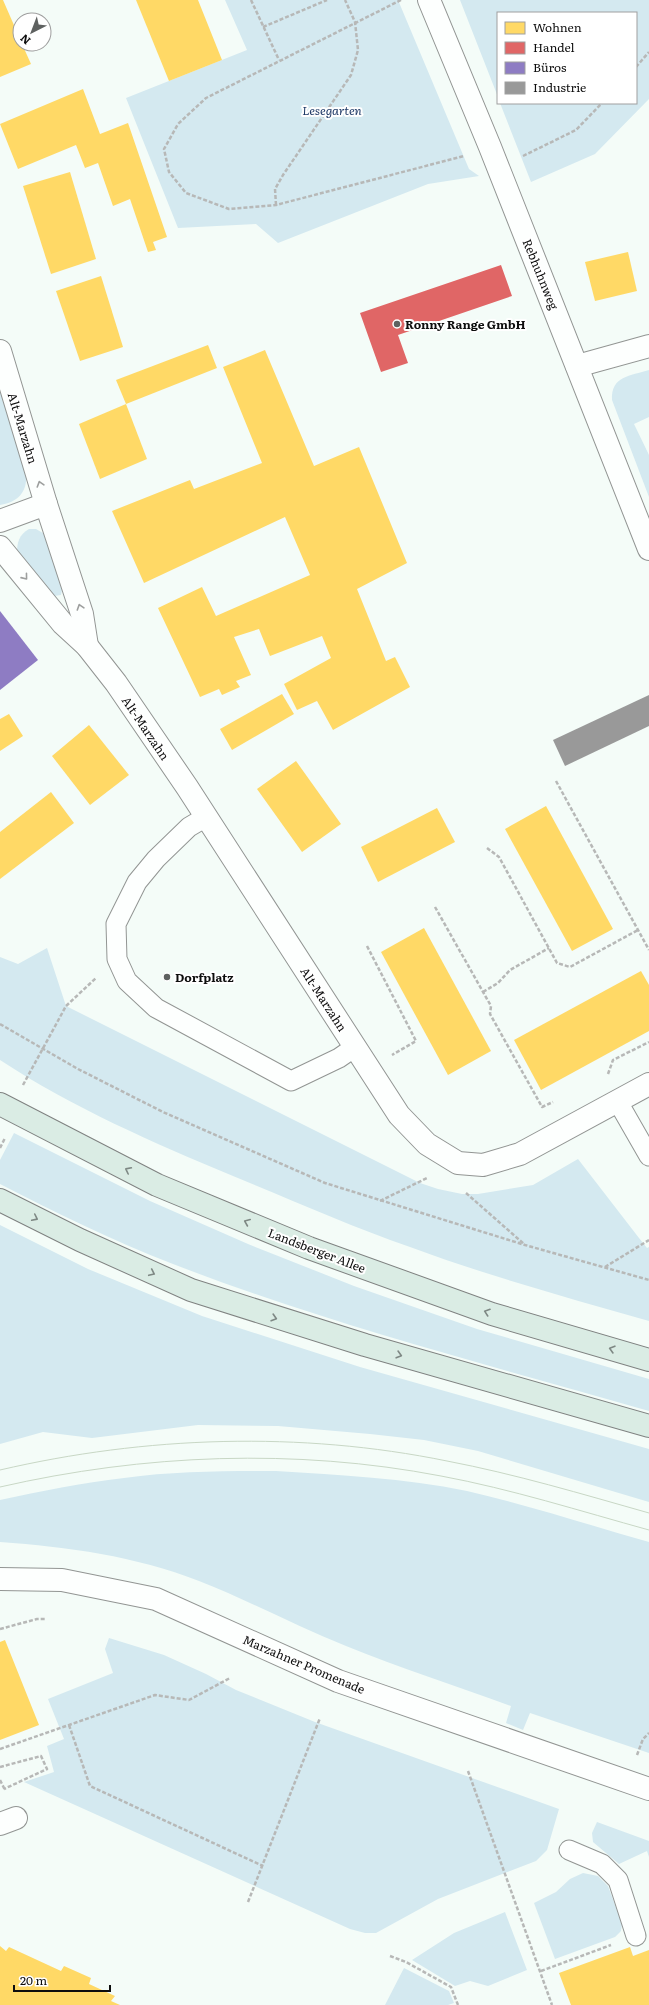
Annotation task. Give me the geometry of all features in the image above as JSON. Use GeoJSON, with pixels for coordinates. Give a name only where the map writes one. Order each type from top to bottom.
{"type":"FeatureCollection","features":[{"type":"Feature","properties":{"kind":"main road","name":"Landsberger Allee"},"geometry":{"type":"LineString","coordinates":[[0,1104],[157,1185],[309,1248],[492,1314],[649,1360]]}},
{"type":"Feature","properties":{"kind":"main road"},"geometry":{"type":"LineString","coordinates":[[0,1200],[80,1240],[191,1290],[366,1346],[649,1426]]}},
{"type":"Feature","properties":{"kind":"street","name":"Rebhuhnweg"},"geometry":{"type":"LineString","coordinates":[[429,0],[490,147],[649,549]]}},
{"type":"Feature","properties":{"kind":"street"},"geometry":{"type":"LineString","coordinates":[[577,366],[649,346]]}},
{"type":"Feature","properties":{"kind":"street","name":"Alt-Marzahn"},"geometry":{"type":"LineString","coordinates":[[0,351],[46,504],[82,614],[87,646]]}},
{"type":"Feature","properties":{"kind":"street"},"geometry":{"type":"LineString","coordinates":[[0,521],[46,504]]}},
{"type":"Feature","properties":{"kind":"street","name":"Alt-Marzahn"},"geometry":{"type":"LineString","coordinates":[[0,547],[63,624],[87,646],[116,683],[206,817],[399,1115],[427,1144],[458,1163],[483,1165],[520,1154],[649,1084]]}},
{"type":"Feature","properties":{"kind":"street","name":"Marzahner Promenade"},"geometry":{"type":"LineString","coordinates":[[0,1579],[62,1580],[156,1599],[338,1680],[649,1789]]}},
{"type":"Feature","properties":{"kind":"lane"},"geometry":{"type":"LineString","coordinates":[[206,817],[189,827],[156,859],[137,882],[116,924],[117,959],[127,981],[156,1008],[291,1081],[339,1058],[355,1047]]}},
{"type":"Feature","properties":{"kind":"lane"},"geometry":{"type":"LineString","coordinates":[[618,1102],[649,1156]]}},
{"type":"Feature","properties":{"kind":"lane"},"geometry":{"type":"LineString","coordinates":[[569,1850],[602,1864],[618,1880],[636,1936]]}},
{"type":"Feature","properties":{"kind":"path"},"geometry":{"type":"LineString","coordinates":[[252,0],[279,60]]}},
{"type":"Feature","properties":{"kind":"path"},"geometry":{"type":"LineString","coordinates":[[263,27],[327,0]]}},
{"type":"Feature","properties":{"kind":"path"},"geometry":{"type":"LineString","coordinates":[[276,205],[275,190],[283,175],[351,75],[358,50],[355,22],[345,0]]}},
{"type":"Feature","properties":{"kind":"path"},"geometry":{"type":"LineString","coordinates":[[402,0],[355,22],[206,98],[178,124],[164,149],[169,172],[186,192],[229,209],[276,205],[468,155]]}},
{"type":"Feature","properties":{"kind":"path"},"geometry":{"type":"LineString","coordinates":[[637,66],[649,52]]}},
{"type":"Feature","properties":{"kind":"path"},"geometry":{"type":"LineString","coordinates":[[517,159],[576,130],[601,104]]}},
{"type":"Feature","properties":{"kind":"path"},"geometry":{"type":"LineString","coordinates":[[556,781],[649,950]]}},
{"type":"Feature","properties":{"kind":"path"},"geometry":{"type":"LineString","coordinates":[[487,848],[499,857],[557,963],[570,967],[638,930]]}},
{"type":"Feature","properties":{"kind":"path"},"geometry":{"type":"LineString","coordinates":[[435,907],[491,1006],[490,1014],[542,1107],[556,1101]]}},
{"type":"Feature","properties":{"kind":"path"},"geometry":{"type":"LineString","coordinates":[[367,946],[416,1041]]}},
{"type":"Feature","properties":{"kind":"path"},"geometry":{"type":"LineString","coordinates":[[483,992],[498,983],[510,970],[549,948]]}},
{"type":"Feature","properties":{"kind":"path"},"geometry":{"type":"LineString","coordinates":[[22,1086],[66,1006],[117,959]]}},
{"type":"Feature","properties":{"kind":"path"},"geometry":{"type":"LineString","coordinates":[[0,1024],[78,1069],[163,1112],[325,1183],[379,1201],[525,1245],[649,1280]]}},
{"type":"Feature","properties":{"kind":"path"},"geometry":{"type":"LineString","coordinates":[[607,1078],[613,1060],[649,1042]]}},
{"type":"Feature","properties":{"kind":"path"},"geometry":{"type":"LineString","coordinates":[[379,1201],[434,1175]]}},
{"type":"Feature","properties":{"kind":"path"},"geometry":{"type":"LineString","coordinates":[[464,1188],[466,1193],[525,1245]]}},
{"type":"Feature","properties":{"kind":"path"},"geometry":{"type":"LineString","coordinates":[[604,1267],[649,1240]]}},
{"type":"Feature","properties":{"kind":"path"},"geometry":{"type":"LineString","coordinates":[[0,1629],[37,1619],[45,1620]]}},
{"type":"Feature","properties":{"kind":"path"},"geometry":{"type":"LineString","coordinates":[[0,1749],[156,1695],[189,1700],[230,1678]]}},
{"type":"Feature","properties":{"kind":"path"},"geometry":{"type":"LineString","coordinates":[[248,1902],[320,1718]]}},
{"type":"Feature","properties":{"kind":"path"},"geometry":{"type":"LineString","coordinates":[[69,1725],[90,1786],[263,1866]]}},
{"type":"Feature","properties":{"kind":"path"},"geometry":{"type":"LineString","coordinates":[[0,1767],[41,1756],[47,1769],[4,1789],[0,1780]]}},
{"type":"Feature","properties":{"kind":"path"},"geometry":{"type":"LineString","coordinates":[[468,1771],[552,2005]]}},
{"type":"Feature","properties":{"kind":"path"},"geometry":{"type":"LineString","coordinates":[[541,1971],[636,1936]]}},
{"type":"Feature","properties":{"kind":"path"},"geometry":{"type":"LineString","coordinates":[[390,1956],[406,1962],[451,1987],[458,2005]]}},
{"type":"Feature","properties":{"kind":"green space","name":"Lesegarten"},"geometry":{"type":"Polygon","coordinates":[[[225,0],[398,0],[469,169],[479,176],[428,184],[278,243],[256,224],[178,228],[126,98],[247,50],[225,0]]]}},
{"type":"Feature","properties":{"kind":"green space"},"geometry":{"type":"Polygon","coordinates":[[[460,0],[649,0],[649,99],[595,154],[531,182],[500,104],[637,104],[637,12],[497,12],[497,94],[460,0]]]}},
{"type":"Feature","properties":{"kind":"green space"},"geometry":{"type":"Polygon","coordinates":[[[649,370],[649,417],[634,424],[649,455],[649,497],[612,400],[615,386],[618,382],[623,378],[649,370]]]}},
{"type":"Feature","properties":{"kind":"green space"},"geometry":{"type":"Polygon","coordinates":[[[0,383],[26,472],[26,479],[24,490],[17,498],[7,504],[0,505],[0,383]]]}},
{"type":"Feature","properties":{"kind":"green space"},"geometry":{"type":"Polygon","coordinates":[[[29,529],[36,529],[48,536],[63,584],[61,595],[54,596],[17,553],[19,539],[29,529]]]}},
{"type":"Feature","properties":{"kind":"green space"},"geometry":{"type":"Polygon","coordinates":[[[47,948],[66,1006],[420,1183],[438,1189],[462,1194],[478,1194],[533,1185],[578,1159],[647,1248],[649,1247],[649,1321],[439,1258],[321,1213],[114,1124],[56,1094],[0,1060],[0,957],[18,964],[47,948]]]}},
{"type":"Feature","properties":{"kind":"green space"},"geometry":{"type":"Polygon","coordinates":[[[14,1133],[150,1201],[248,1244],[354,1286],[477,1329],[649,1379],[649,1411],[409,1343],[290,1306],[231,1286],[129,1246],[0,1184],[0,1160],[14,1133]]]}},
{"type":"Feature","properties":{"kind":"green space"},"geometry":{"type":"Polygon","coordinates":[[[0,1225],[88,1269],[202,1316],[360,1367],[649,1449],[649,1502],[478,1451],[424,1440],[370,1434],[278,1426],[198,1425],[92,1438],[43,1432],[0,1444],[0,1225]]]}},
{"type":"Feature","properties":{"kind":"green space"},"geometry":{"type":"Polygon","coordinates":[[[276,1471],[396,1480],[467,1491],[536,1509],[649,1542],[649,1753],[530,1713],[523,1730],[506,1723],[511,1706],[366,1654],[217,1588],[175,1572],[101,1554],[0,1542],[0,1500],[46,1490],[108,1480],[162,1474],[276,1471]]]}},
{"type":"Feature","properties":{"kind":"green space"},"geometry":{"type":"Polygon","coordinates":[[[109,1638],[164,1655],[206,1674],[236,1690],[315,1722],[559,1809],[547,1850],[536,1861],[438,1899],[376,1933],[365,1933],[350,1929],[24,1782],[54,1772],[47,1746],[64,1739],[48,1699],[113,1673],[105,1649],[109,1638]]]}},
{"type":"Feature","properties":{"kind":"green space"},"geometry":{"type":"Polygon","coordinates":[[[597,1822],[649,1841],[649,1857],[647,1851],[619,1864],[593,1842],[592,1833],[597,1822]]]}},
{"type":"Feature","properties":{"kind":"green space"},"geometry":{"type":"Polygon","coordinates":[[[583,1873],[598,1876],[608,1886],[622,1924],[621,1931],[615,1937],[555,1959],[534,1903],[556,1892],[570,1879],[583,1873]]]}},
{"type":"Feature","properties":{"kind":"green space"},"geometry":{"type":"Polygon","coordinates":[[[505,1912],[527,1970],[488,1986],[470,1981],[455,1986],[412,1960],[454,1933],[505,1912]]]}},
{"type":"Feature","properties":{"kind":"green space"},"geometry":{"type":"Polygon","coordinates":[[[404,1968],[449,1991],[454,2003],[448,2005],[385,2005],[404,1968]]]}},
{"type":"Feature","properties":{"kind":"building: Wohnen"},"geometry":{"type":"Polygon","coordinates":[[[0,0],[3,0],[12,21],[12,52],[26,52],[31,64],[0,77],[0,0]]]}},
{"type":"Feature","properties":{"kind":"building: Wohnen"},"geometry":{"type":"Polygon","coordinates":[[[136,0],[198,0],[222,60],[169,81],[136,0]]]}},
{"type":"Feature","properties":{"kind":"building: Wohnen"},"geometry":{"type":"Polygon","coordinates":[[[83,89],[100,134],[128,123],[167,237],[153,242],[156,250],[148,252],[130,199],[113,206],[98,163],[85,168],[76,145],[18,169],[0,124],[83,89]]]}},
{"type":"Feature","properties":{"kind":"building: Wohnen"},"geometry":{"type":"Polygon","coordinates":[[[70,172],[96,259],[51,274],[23,186],[70,172]]]}},
{"type":"Feature","properties":{"kind":"building: Wohnen"},"geometry":{"type":"Polygon","coordinates":[[[628,252],[637,291],[595,301],[585,262],[628,252]]]}},
{"type":"Feature","properties":{"kind":"building: Wohnen"},"geometry":{"type":"Polygon","coordinates":[[[101,276],[123,347],[80,361],[56,291],[101,276]]]}},
{"type":"Feature","properties":{"kind":"building: Wohnen"},"geometry":{"type":"Polygon","coordinates":[[[208,345],[217,368],[126,404],[116,380],[208,345]]]}},
{"type":"Feature","properties":{"kind":"building: Wohnen"},"geometry":{"type":"Polygon","coordinates":[[[265,350],[314,466],[359,447],[407,563],[357,589],[386,661],[395,657],[410,687],[333,730],[317,701],[297,710],[284,684],[331,658],[322,636],[270,656],[259,629],[234,637],[251,675],[236,681],[240,687],[222,695],[219,689],[200,697],[158,608],[202,587],[216,616],[310,575],[285,517],[144,583],[112,511],[190,480],[194,489],[262,463],[223,367],[265,350]]]}},
{"type":"Feature","properties":{"kind":"building: Wohnen"},"geometry":{"type":"Polygon","coordinates":[[[126,404],[147,459],[100,479],[79,424],[126,404]]]}},
{"type":"Feature","properties":{"kind":"building: Wohnen"},"geometry":{"type":"Polygon","coordinates":[[[282,694],[294,714],[232,750],[220,729],[282,694]]]}},
{"type":"Feature","properties":{"kind":"building: Wohnen"},"geometry":{"type":"Polygon","coordinates":[[[9,714],[23,736],[0,751],[0,719],[9,714]]]}},
{"type":"Feature","properties":{"kind":"building: Wohnen"},"geometry":{"type":"Polygon","coordinates":[[[89,725],[129,775],[90,805],[52,756],[89,725]]]}},
{"type":"Feature","properties":{"kind":"building: Wohnen"},"geometry":{"type":"Polygon","coordinates":[[[296,761],[341,824],[302,852],[257,789],[296,761]]]}},
{"type":"Feature","properties":{"kind":"building: Wohnen"},"geometry":{"type":"Polygon","coordinates":[[[51,792],[74,823],[0,879],[0,832],[51,792]]]}},
{"type":"Feature","properties":{"kind":"building: Wohnen"},"geometry":{"type":"Polygon","coordinates":[[[546,806],[613,929],[572,951],[505,829],[546,806]]]}},
{"type":"Feature","properties":{"kind":"building: Wohnen"},"geometry":{"type":"Polygon","coordinates":[[[437,808],[455,842],[378,882],[361,847],[437,808]]]}},
{"type":"Feature","properties":{"kind":"building: Wohnen"},"geometry":{"type":"Polygon","coordinates":[[[424,928],[491,1051],[448,1075],[381,952],[424,928]]]}},
{"type":"Feature","properties":{"kind":"building: Wohnen"},"geometry":{"type":"Polygon","coordinates":[[[641,971],[649,985],[649,1031],[541,1090],[514,1040],[641,971]]]}},
{"type":"Feature","properties":{"kind":"building: Wohnen"},"geometry":{"type":"Polygon","coordinates":[[[5,1640],[39,1725],[0,1740],[0,1642],[5,1640]]]}},
{"type":"Feature","properties":{"kind":"building: Wohnen"},"geometry":{"type":"Polygon","coordinates":[[[0,1946],[6,1951],[9,1947],[61,1971],[64,1966],[91,1978],[89,1984],[115,1996],[111,2001],[120,2005],[0,2005],[0,1946]]]}},
{"type":"Feature","properties":{"kind":"building: Wohnen"},"geometry":{"type":"Polygon","coordinates":[[[630,1947],[633,1956],[649,1950],[649,2005],[571,2005],[559,1973],[630,1947]]]}},
{"type":"Feature","properties":{"kind":"building: Handel","name":"Ronny Range GmbH"},"geometry":{"type":"Polygon","coordinates":[[[501,265],[512,296],[398,335],[408,363],[381,372],[360,313],[501,265]]]}},
{"type":"Feature","properties":{"kind":"building: Büros"},"geometry":{"type":"Polygon","coordinates":[[[0,611],[38,660],[0,690],[0,611]]]}},
{"type":"Feature","properties":{"kind":"building: Industrie"},"geometry":{"type":"Polygon","coordinates":[[[649,695],[649,726],[565,766],[553,740],[649,695]]]}},
{"type":"Feature","properties":{"kind":"tram line"},"geometry":{"type":"LineString","coordinates":[[0,1470],[111,1450],[167,1444],[279,1442],[336,1445],[392,1451],[472,1466],[649,1513]]}},
{"type":"Feature","properties":{"kind":"tram line"},"geometry":{"type":"LineString","coordinates":[[0,1487],[109,1467],[164,1462],[275,1458],[331,1461],[386,1467],[467,1481],[649,1530]]}},
{"type":"Feature","properties":{"kind":"place","name":"Ronny Range GmbH"},"geometry":{"type":"Point","coordinates":[397,324]}},
{"type":"Feature","properties":{"kind":"place","name":"Dorfplatz"},"geometry":{"type":"Point","coordinates":[167,977]}}]}
